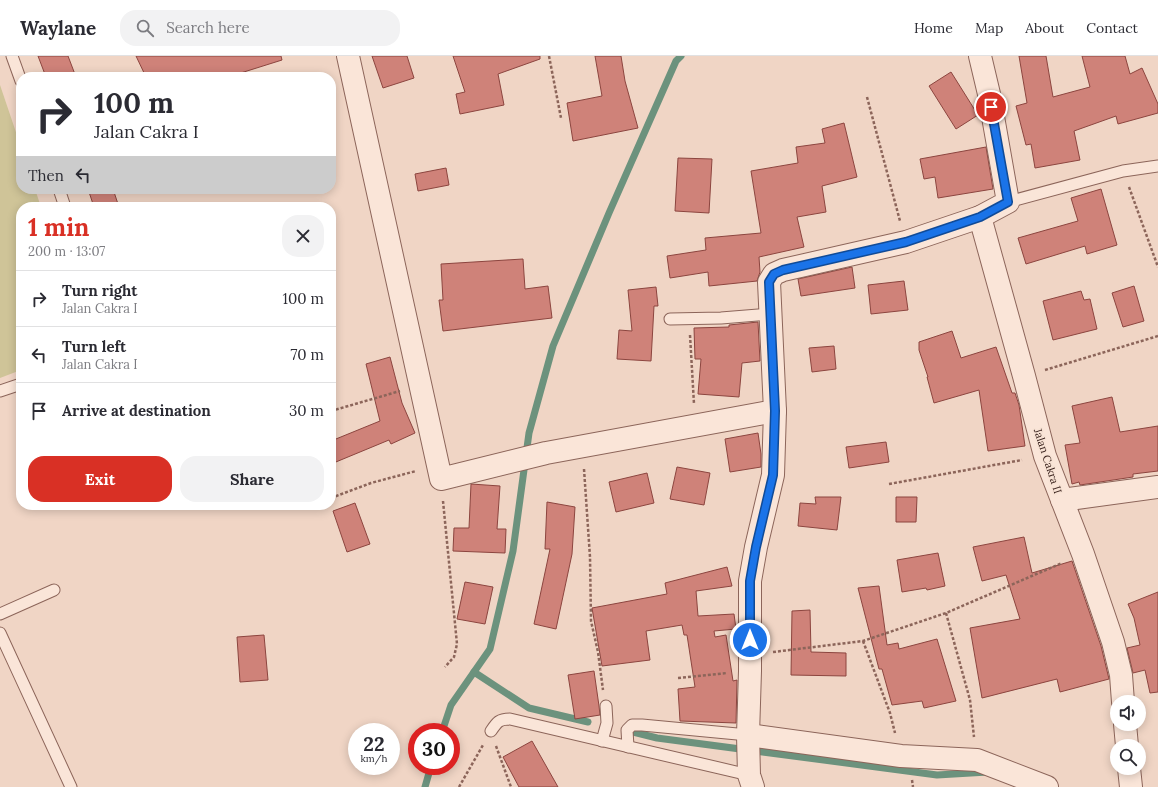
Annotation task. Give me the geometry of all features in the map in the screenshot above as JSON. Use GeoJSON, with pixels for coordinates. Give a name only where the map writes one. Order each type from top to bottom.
{"type":"FeatureCollection","features":[{"type":"Feature","properties":{"kind":"street"},"geometry":{"type":"LineString","coordinates":[[348,56],[439,472],[510,462],[582,446],[775,411]]}},
{"type":"Feature","properties":{"kind":"street"},"geometry":{"type":"LineString","coordinates":[[750,775],[748,738],[750,581],[756,547],[773,475],[775,411],[769,282],[774,274],[783,270],[906,242],[980,217],[1008,202],[989,94],[980,56]]}},
{"type":"Feature","properties":{"kind":"street","name":"Jalan Cakra II"},"geometry":{"type":"LineString","coordinates":[[980,217],[1045,456],[1083,554],[1113,642],[1121,675],[1122,695]]}},
{"type":"Feature","properties":{"kind":"street"},"geometry":{"type":"LineString","coordinates":[[1062,500],[1158,487]]}},
{"type":"Feature","properties":{"kind":"street"},"geometry":{"type":"LineString","coordinates":[[748,738],[812,744],[901,756],[977,760],[1047,787]]}},
{"type":"Feature","properties":{"kind":"street"},"geometry":{"type":"LineString","coordinates":[[1130,775],[1131,787]]}},
{"type":"Feature","properties":{"kind":"lane"},"geometry":{"type":"LineString","coordinates":[[12,56],[18,72]]}},
{"type":"Feature","properties":{"kind":"lane"},"geometry":{"type":"LineString","coordinates":[[1008,202],[1123,171],[1158,166]]}},
{"type":"Feature","properties":{"kind":"lane"},"geometry":{"type":"LineString","coordinates":[[670,319],[721,318],[771,314]]}},
{"type":"Feature","properties":{"kind":"lane"},"geometry":{"type":"LineString","coordinates":[[0,391],[16,386]]}},
{"type":"Feature","properties":{"kind":"lane"},"geometry":{"type":"LineString","coordinates":[[0,614],[54,590]]}},
{"type":"Feature","properties":{"kind":"lane"},"geometry":{"type":"LineString","coordinates":[[0,633],[71,787]]}},
{"type":"Feature","properties":{"kind":"lane"},"geometry":{"type":"LineString","coordinates":[[602,741],[607,723],[606,706]]}},
{"type":"Feature","properties":{"kind":"lane"},"geometry":{"type":"LineString","coordinates":[[491,731],[502,719],[510,719],[602,741],[627,739],[750,775]]}},
{"type":"Feature","properties":{"kind":"lane"},"geometry":{"type":"LineString","coordinates":[[627,739],[632,725],[748,738]]}},
{"type":"Feature","properties":{"kind":"path"},"geometry":{"type":"LineString","coordinates":[[549,56],[561,118]]}},
{"type":"Feature","properties":{"kind":"path"},"geometry":{"type":"LineString","coordinates":[[867,97],[906,242]]}},
{"type":"Feature","properties":{"kind":"path"},"geometry":{"type":"LineString","coordinates":[[1123,171],[1158,268]]}},
{"type":"Feature","properties":{"kind":"path"},"geometry":{"type":"LineString","coordinates":[[689,318],[696,426]]}},
{"type":"Feature","properties":{"kind":"path"},"geometry":{"type":"LineString","coordinates":[[1024,376],[1158,336]]}},
{"type":"Feature","properties":{"kind":"path"},"geometry":{"type":"LineString","coordinates":[[336,410],[420,385]]}},
{"type":"Feature","properties":{"kind":"path"},"geometry":{"type":"LineString","coordinates":[[582,446],[590,557],[591,621],[598,652],[606,706]]}},
{"type":"Feature","properties":{"kind":"path"},"geometry":{"type":"LineString","coordinates":[[889,484],[1045,456]]}},
{"type":"Feature","properties":{"kind":"path"},"geometry":{"type":"LineString","coordinates":[[336,496],[371,483],[439,472],[457,644],[454,657],[445,667]]}},
{"type":"Feature","properties":{"kind":"path"},"geometry":{"type":"LineString","coordinates":[[678,678],[863,641],[946,613],[1083,554]]}},
{"type":"Feature","properties":{"kind":"path"},"geometry":{"type":"LineString","coordinates":[[946,613],[970,700],[977,760]]}},
{"type":"Feature","properties":{"kind":"path"},"geometry":{"type":"LineString","coordinates":[[863,641],[890,713],[901,756]]}},
{"type":"Feature","properties":{"kind":"path"},"geometry":{"type":"LineString","coordinates":[[459,787],[491,731]]}},
{"type":"Feature","properties":{"kind":"path"},"geometry":{"type":"LineString","coordinates":[[491,731],[511,787]]}},
{"type":"Feature","properties":{"kind":"shaded area"},"geometry":{"type":"Polygon","coordinates":[[[0,85],[16,132],[16,194],[37,194],[39,202],[16,202],[16,372],[0,378],[0,85]]]}},
{"type":"Feature","properties":{"kind":"building"},"geometry":{"type":"Polygon","coordinates":[[[38,56],[68,56],[74,72],[44,72],[38,56]]]}},
{"type":"Feature","properties":{"kind":"building"},"geometry":{"type":"Polygon","coordinates":[[[136,56],[281,56],[282,60],[244,72],[144,72],[136,56]]]}},
{"type":"Feature","properties":{"kind":"building"},"geometry":{"type":"Polygon","coordinates":[[[372,56],[407,56],[414,78],[383,88],[372,56]]]}},
{"type":"Feature","properties":{"kind":"building"},"geometry":{"type":"Polygon","coordinates":[[[453,56],[540,56],[540,59],[498,74],[504,105],[460,114],[456,94],[465,92],[453,56]]]}},
{"type":"Feature","properties":{"kind":"building"},"geometry":{"type":"Polygon","coordinates":[[[595,56],[621,56],[625,81],[638,128],[573,141],[567,103],[602,96],[595,56]]]}},
{"type":"Feature","properties":{"kind":"building"},"geometry":{"type":"Polygon","coordinates":[[[1019,56],[1046,56],[1053,97],[1090,87],[1082,56],[1125,56],[1130,74],[1142,68],[1158,104],[1158,113],[1118,124],[1116,116],[1074,131],[1080,160],[1035,168],[1031,144],[1026,145],[1016,106],[1027,103],[1019,56]]]}},
{"type":"Feature","properties":{"kind":"building"},"geometry":{"type":"Polygon","coordinates":[[[951,72],[978,115],[956,129],[929,86],[951,72]]]}},
{"type":"Feature","properties":{"kind":"building"},"geometry":{"type":"Polygon","coordinates":[[[844,123],[857,177],[822,186],[826,212],[797,217],[804,247],[759,257],[760,272],[757,281],[709,286],[708,272],[670,278],[667,256],[706,250],[705,238],[761,233],[751,171],[798,163],[796,147],[825,143],[822,129],[844,123]]]}},
{"type":"Feature","properties":{"kind":"building"},"geometry":{"type":"Polygon","coordinates":[[[986,147],[993,189],[938,198],[935,177],[924,179],[920,159],[986,147]]]}},
{"type":"Feature","properties":{"kind":"building"},"geometry":{"type":"Polygon","coordinates":[[[678,158],[712,159],[709,213],[675,211],[678,158]]]}},
{"type":"Feature","properties":{"kind":"building"},"geometry":{"type":"Polygon","coordinates":[[[446,168],[449,185],[418,191],[415,174],[446,168]]]}},
{"type":"Feature","properties":{"kind":"building"},"geometry":{"type":"Polygon","coordinates":[[[1101,189],[1117,245],[1087,254],[1085,246],[1026,264],[1018,238],[1078,221],[1071,198],[1101,189]]]}},
{"type":"Feature","properties":{"kind":"building"},"geometry":{"type":"Polygon","coordinates":[[[90,194],[115,194],[117,202],[92,202],[90,194]]]}},
{"type":"Feature","properties":{"kind":"building"},"geometry":{"type":"Polygon","coordinates":[[[523,259],[525,289],[548,286],[552,318],[443,331],[439,300],[443,300],[441,264],[523,259]]]}},
{"type":"Feature","properties":{"kind":"building"},"geometry":{"type":"Polygon","coordinates":[[[852,267],[855,288],[801,296],[798,279],[852,267]]]}},
{"type":"Feature","properties":{"kind":"building"},"geometry":{"type":"Polygon","coordinates":[[[904,281],[908,310],[871,314],[868,285],[904,281]]]}},
{"type":"Feature","properties":{"kind":"building"},"geometry":{"type":"Polygon","coordinates":[[[1134,286],[1144,321],[1123,327],[1112,293],[1134,286]]]}},
{"type":"Feature","properties":{"kind":"building"},"geometry":{"type":"Polygon","coordinates":[[[656,287],[658,306],[654,306],[651,361],[617,359],[619,330],[632,331],[628,290],[656,287]]]}},
{"type":"Feature","properties":{"kind":"building"},"geometry":{"type":"Polygon","coordinates":[[[1081,291],[1084,300],[1090,299],[1097,329],[1053,340],[1043,301],[1081,291]]]}},
{"type":"Feature","properties":{"kind":"building"},"geometry":{"type":"Polygon","coordinates":[[[758,322],[760,361],[742,363],[739,397],[698,394],[701,359],[695,359],[694,328],[729,327],[729,325],[758,322]]]}},
{"type":"Feature","properties":{"kind":"building"},"geometry":{"type":"Polygon","coordinates":[[[952,331],[961,358],[996,347],[1012,393],[1015,393],[1019,405],[1025,446],[988,451],[979,390],[934,403],[928,377],[919,350],[919,342],[952,331]]]}},
{"type":"Feature","properties":{"kind":"building"},"geometry":{"type":"Polygon","coordinates":[[[834,346],[836,369],[812,372],[809,348],[834,346]]]}},
{"type":"Feature","properties":{"kind":"building"},"geometry":{"type":"Polygon","coordinates":[[[390,357],[402,403],[415,433],[391,444],[389,440],[336,462],[336,439],[380,421],[366,364],[390,357]]]}},
{"type":"Feature","properties":{"kind":"building"},"geometry":{"type":"Polygon","coordinates":[[[1112,397],[1120,432],[1158,426],[1158,471],[1133,474],[1133,477],[1100,482],[1080,485],[1079,482],[1072,484],[1065,445],[1080,443],[1072,406],[1112,397]]]}},
{"type":"Feature","properties":{"kind":"building"},"geometry":{"type":"Polygon","coordinates":[[[758,433],[761,467],[730,472],[725,439],[758,433]]]}},
{"type":"Feature","properties":{"kind":"building"},"geometry":{"type":"Polygon","coordinates":[[[886,442],[889,462],[849,468],[846,447],[886,442]]]}},
{"type":"Feature","properties":{"kind":"building"},"geometry":{"type":"Polygon","coordinates":[[[677,467],[710,473],[704,505],[670,499],[677,467]]]}},
{"type":"Feature","properties":{"kind":"building"},"geometry":{"type":"Polygon","coordinates":[[[647,473],[654,503],[616,512],[609,482],[647,473]]]}},
{"type":"Feature","properties":{"kind":"building"},"geometry":{"type":"Polygon","coordinates":[[[471,484],[500,486],[497,529],[506,529],[505,553],[453,551],[454,528],[469,528],[471,484]]]}},
{"type":"Feature","properties":{"kind":"building"},"geometry":{"type":"Polygon","coordinates":[[[815,497],[841,497],[837,530],[798,526],[800,503],[816,504],[815,497]]]}},
{"type":"Feature","properties":{"kind":"building"},"geometry":{"type":"Polygon","coordinates":[[[896,497],[917,497],[916,522],[896,522],[896,497]]]}},
{"type":"Feature","properties":{"kind":"building"},"geometry":{"type":"Polygon","coordinates":[[[547,502],[575,507],[572,554],[556,629],[534,624],[550,549],[545,549],[547,502]]]}},
{"type":"Feature","properties":{"kind":"building"},"geometry":{"type":"Polygon","coordinates":[[[355,503],[370,544],[347,552],[333,511],[355,503]]]}},
{"type":"Feature","properties":{"kind":"building"},"geometry":{"type":"Polygon","coordinates":[[[1024,537],[1032,573],[1072,561],[1101,646],[1109,679],[1060,692],[1057,679],[982,698],[970,628],[1020,619],[1006,575],[982,581],[973,547],[1024,537]]]}},
{"type":"Feature","properties":{"kind":"building"},"geometry":{"type":"Polygon","coordinates":[[[938,553],[945,586],[927,590],[926,588],[902,592],[897,560],[938,553]]]}},
{"type":"Feature","properties":{"kind":"building"},"geometry":{"type":"Polygon","coordinates":[[[727,567],[732,586],[696,591],[698,616],[734,614],[736,629],[714,631],[715,637],[726,635],[733,681],[737,680],[736,723],[680,721],[678,689],[695,687],[687,635],[684,635],[682,625],[646,631],[650,660],[602,666],[592,608],[667,594],[665,583],[727,567]]]}},
{"type":"Feature","properties":{"kind":"building"},"geometry":{"type":"Polygon","coordinates":[[[465,582],[493,587],[485,624],[457,619],[465,582]]]}},
{"type":"Feature","properties":{"kind":"building"},"geometry":{"type":"Polygon","coordinates":[[[879,586],[887,645],[898,643],[899,649],[937,639],[956,701],[924,708],[922,701],[892,705],[882,669],[879,669],[858,588],[879,586]]]}},
{"type":"Feature","properties":{"kind":"building"},"geometry":{"type":"Polygon","coordinates":[[[1158,592],[1158,692],[1150,693],[1145,670],[1133,673],[1127,648],[1140,645],[1134,618],[1128,604],[1158,592]]]}},
{"type":"Feature","properties":{"kind":"building"},"geometry":{"type":"Polygon","coordinates":[[[810,610],[811,652],[846,653],[846,676],[791,675],[792,611],[810,610]]]}},
{"type":"Feature","properties":{"kind":"building"},"geometry":{"type":"Polygon","coordinates":[[[264,635],[268,680],[240,682],[237,637],[264,635]]]}},
{"type":"Feature","properties":{"kind":"building"},"geometry":{"type":"Polygon","coordinates":[[[594,671],[600,715],[575,719],[568,675],[594,671]]]}},
{"type":"Feature","properties":{"kind":"building"},"geometry":{"type":"Polygon","coordinates":[[[532,741],[558,787],[519,787],[503,757],[532,741]]]}},
{"type":"Feature","properties":{"kind":"waterway"},"geometry":{"type":"LineString","coordinates":[[445,723],[451,705],[490,649],[513,551],[529,433],[553,346],[609,213],[676,61],[681,56]]}},
{"type":"Feature","properties":{"kind":"waterway"},"geometry":{"type":"LineString","coordinates":[[474,672],[529,708],[588,722]]}},
{"type":"Feature","properties":{"kind":"waterway"},"geometry":{"type":"LineString","coordinates":[[625,730],[657,738],[937,775],[988,772]]}},
{"type":"Feature","properties":{"kind":"waterway"},"geometry":{"type":"LineString","coordinates":[[425,787],[428,775]]}},
{"type":"Feature","properties":{"kind":"route"},"geometry":{"type":"LineString","coordinates":[[750,640],[750,581],[756,547],[773,475],[775,411],[769,282],[774,274],[783,270],[906,242],[980,217],[1008,202],[991,107]]}}]}
